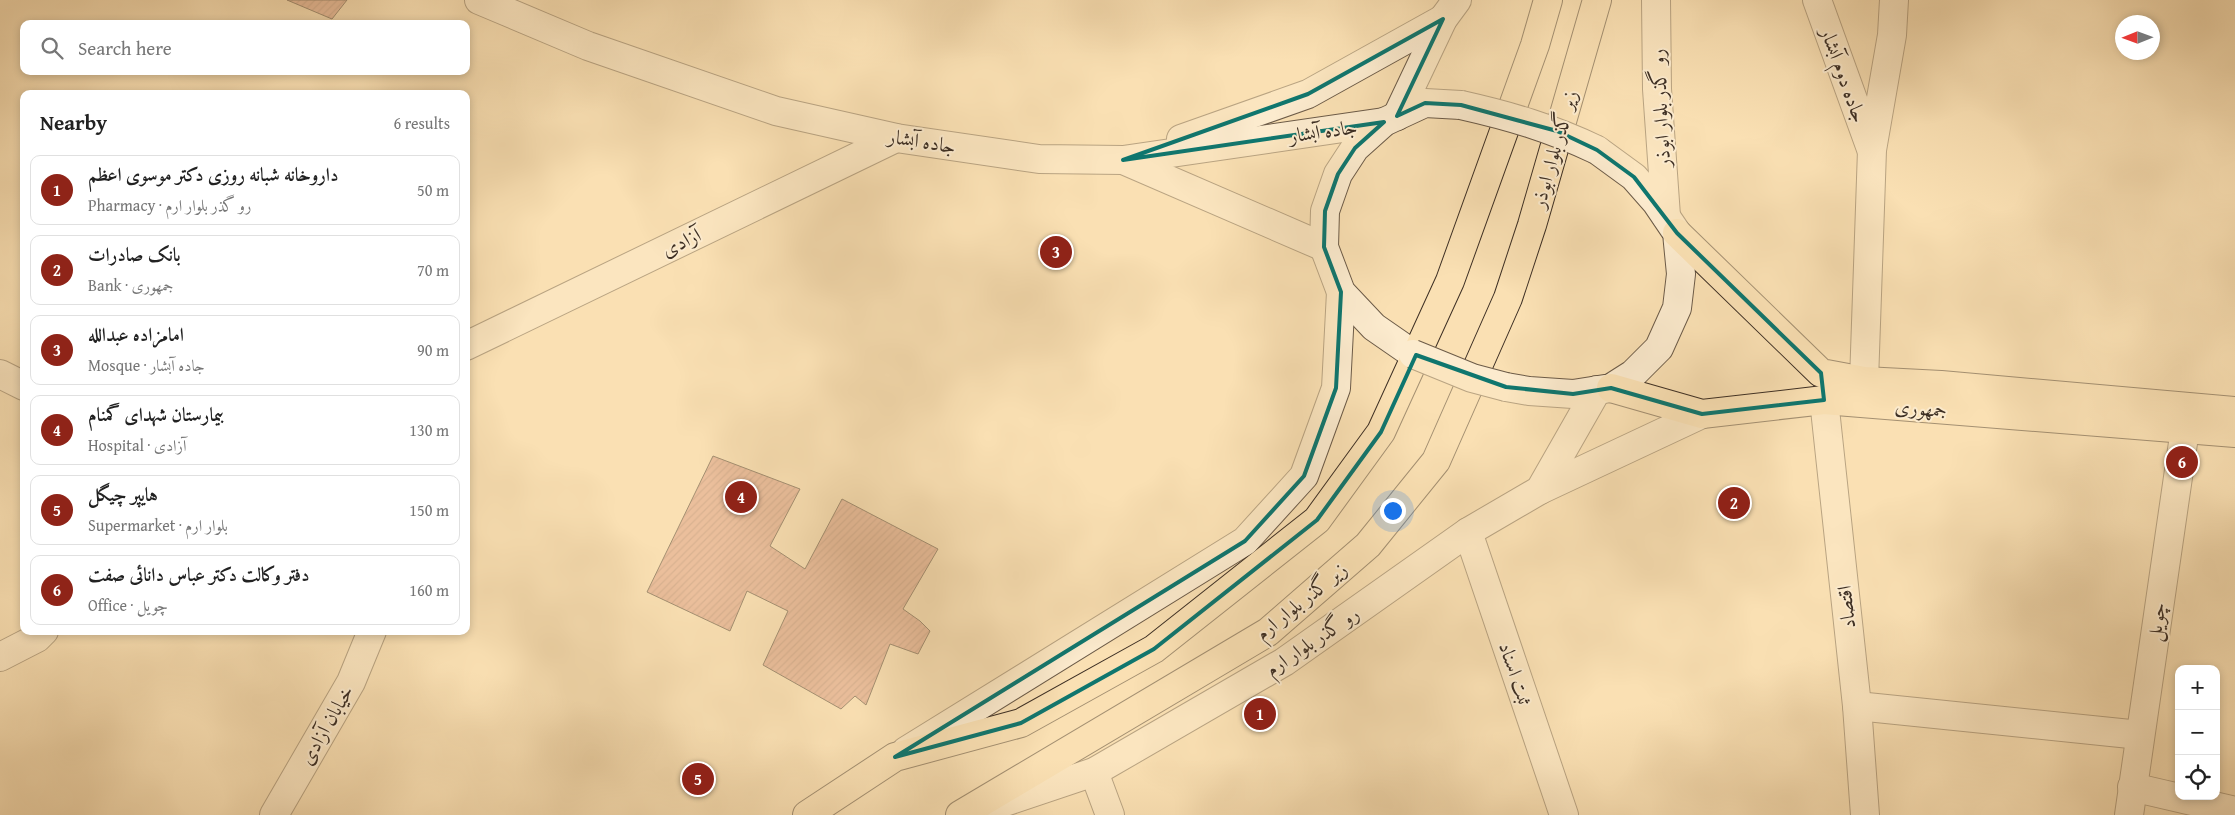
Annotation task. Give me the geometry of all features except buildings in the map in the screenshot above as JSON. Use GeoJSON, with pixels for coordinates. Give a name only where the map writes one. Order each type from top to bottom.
{"type":"FeatureCollection","features":[{"type":"Feature","properties":{"kind":"main road"},"geometry":{"type":"LineString","coordinates":[[807,815],[895,757],[1021,723],[1154,649],[1317,520],[1381,432],[1450,281],[1535,45],[1548,0]]}},
{"type":"Feature","properties":{"kind":"main road","name":"زیر گذر بلوار ابوذر"},"geometry":{"type":"LineString","coordinates":[[1508,298],[1532,225],[1597,0]]}},
{"type":"Feature","properties":{"kind":"main road"},"geometry":{"type":"LineString","coordinates":[[1671,225],[1821,373],[1824,400]]}},
{"type":"Feature","properties":{"kind":"main road","name":"زیر گذر بلوار ارم"},"geometry":{"type":"LineString","coordinates":[[960,815],[1268,632],[1368,545],[1436,461],[1508,298]]}},
{"type":"Feature","properties":{"kind":"main road","name":"جمهوری"},"geometry":{"type":"LineString","coordinates":[[1821,373],[1864,381],[1941,385],[2186,417],[2235,433]]}},
{"type":"Feature","properties":{"kind":"main road","name":"جمهوری"},"geometry":{"type":"LineString","coordinates":[[1604,389],[1702,414],[1824,400],[2186,417],[2235,411]]}},
{"type":"Feature","properties":{"kind":"street","name":"جاده آبشار"},"geometry":{"type":"LineString","coordinates":[[479,0],[588,46],[776,111],[896,138],[1038,159],[1123,160],[1391,119]]}},
{"type":"Feature","properties":{"kind":"street","name":"رو گذر بلوار ابوذر"},"geometry":{"type":"LineString","coordinates":[[1604,389],[1632,374],[1659,348],[1677,308],[1681,274],[1671,225],[1657,89],[1656,0]]}},
{"type":"Feature","properties":{"kind":"street","name":"جاده دوم آبشار"},"geometry":{"type":"LineString","coordinates":[[1817,0],[1872,150]]}},
{"type":"Feature","properties":{"kind":"street"},"geometry":{"type":"LineString","coordinates":[[1864,381],[1872,150],[1892,35],[1894,0]]}},
{"type":"Feature","properties":{"kind":"street"},"geometry":{"type":"LineString","coordinates":[[1391,119],[1450,10]]}},
{"type":"Feature","properties":{"kind":"street"},"geometry":{"type":"LineString","coordinates":[[1123,160],[1308,94],[1450,10]]}},
{"type":"Feature","properties":{"kind":"street"},"geometry":{"type":"LineString","coordinates":[[895,757],[1245,541],[1304,476],[1336,388],[1340,292],[1324,247],[1325,211],[1338,174],[1355,148],[1391,119],[1424,103],[1461,105],[1510,116],[1557,131],[1597,150],[1634,177],[1671,225]]}},
{"type":"Feature","properties":{"kind":"street","name":"آزادی"},"geometry":{"type":"LineString","coordinates":[[470,344],[896,138]]}},
{"type":"Feature","properties":{"kind":"street"},"geometry":{"type":"LineString","coordinates":[[1123,160],[1324,247]]}},
{"type":"Feature","properties":{"kind":"street"},"geometry":{"type":"LineString","coordinates":[[1340,292],[1374,327],[1413,354],[1472,378],[1529,391],[1573,394],[1604,389]]}},
{"type":"Feature","properties":{"kind":"street"},"geometry":{"type":"LineString","coordinates":[[0,374],[20,384]]}},
{"type":"Feature","properties":{"kind":"street"},"geometry":{"type":"LineString","coordinates":[[1540,490],[1604,389]]}},
{"type":"Feature","properties":{"kind":"street","name":"اقتصاد"},"geometry":{"type":"LineString","coordinates":[[1824,400],[1857,706],[1865,815]]}},
{"type":"Feature","properties":{"kind":"street","name":"رو گذر بلوار ارم"},"geometry":{"type":"LineString","coordinates":[[968,815],[1094,772],[1284,662],[1468,532],[1540,490],[1702,414]]}},
{"type":"Feature","properties":{"kind":"street","name":"چویل"},"geometry":{"type":"LineString","coordinates":[[2129,815],[2186,417]]}},
{"type":"Feature","properties":{"kind":"street","name":"ثبت اسناد"},"geometry":{"type":"LineString","coordinates":[[1468,532],[1564,815]]}},
{"type":"Feature","properties":{"kind":"street"},"geometry":{"type":"LineString","coordinates":[[0,657],[40,635]]}},
{"type":"Feature","properties":{"kind":"street","name":"خیابان آزادی"},"geometry":{"type":"LineString","coordinates":[[274,815],[351,682],[370,635]]}},
{"type":"Feature","properties":{"kind":"street"},"geometry":{"type":"LineString","coordinates":[[1857,706],[2140,735]]}},
{"type":"Feature","properties":{"kind":"street"},"geometry":{"type":"LineString","coordinates":[[1094,772],[1110,815]]}},
{"type":"Feature","properties":{"kind":"street"},"geometry":{"type":"LineString","coordinates":[[2132,787],[2235,811]]}},
{"type":"Feature","properties":{"kind":"highlighted area"},"geometry":{"type":"Polygon","coordinates":[[[1443,19],[1397,116],[1425,103],[1461,105],[1557,131],[1597,150],[1634,177],[1677,233],[1821,373],[1824,400],[1702,414],[1611,388],[1573,394],[1506,387],[1416,355],[1381,432],[1317,520],[1154,649],[1021,723],[895,757],[1245,541],[1304,476],[1336,388],[1341,292],[1324,247],[1325,211],[1338,174],[1355,148],[1384,122],[1123,160],[1308,94],[1443,19]]]}},
{"type":"Feature","properties":{"kind":"place","name":"امامزاده عبدالله"},"geometry":{"type":"Point","coordinates":[1056,252]}},
{"type":"Feature","properties":{"kind":"place","name":"دفتر وکالت دکتر عباس دانائی صفت"},"geometry":{"type":"Point","coordinates":[2182,462]}},
{"type":"Feature","properties":{"kind":"place","name":"بیمارستان شهدای گمنام"},"geometry":{"type":"Point","coordinates":[741,497]}},
{"type":"Feature","properties":{"kind":"place","name":"بانک صادرات"},"geometry":{"type":"Point","coordinates":[1734,503]}},
{"type":"Feature","properties":{"kind":"place","name":"داروخانه شبانه روزی دکتر موسوی اعظم"},"geometry":{"type":"Point","coordinates":[1260,714]}},
{"type":"Feature","properties":{"kind":"place","name":"هایپر چیگل"},"geometry":{"type":"Point","coordinates":[698,779]}}]}
